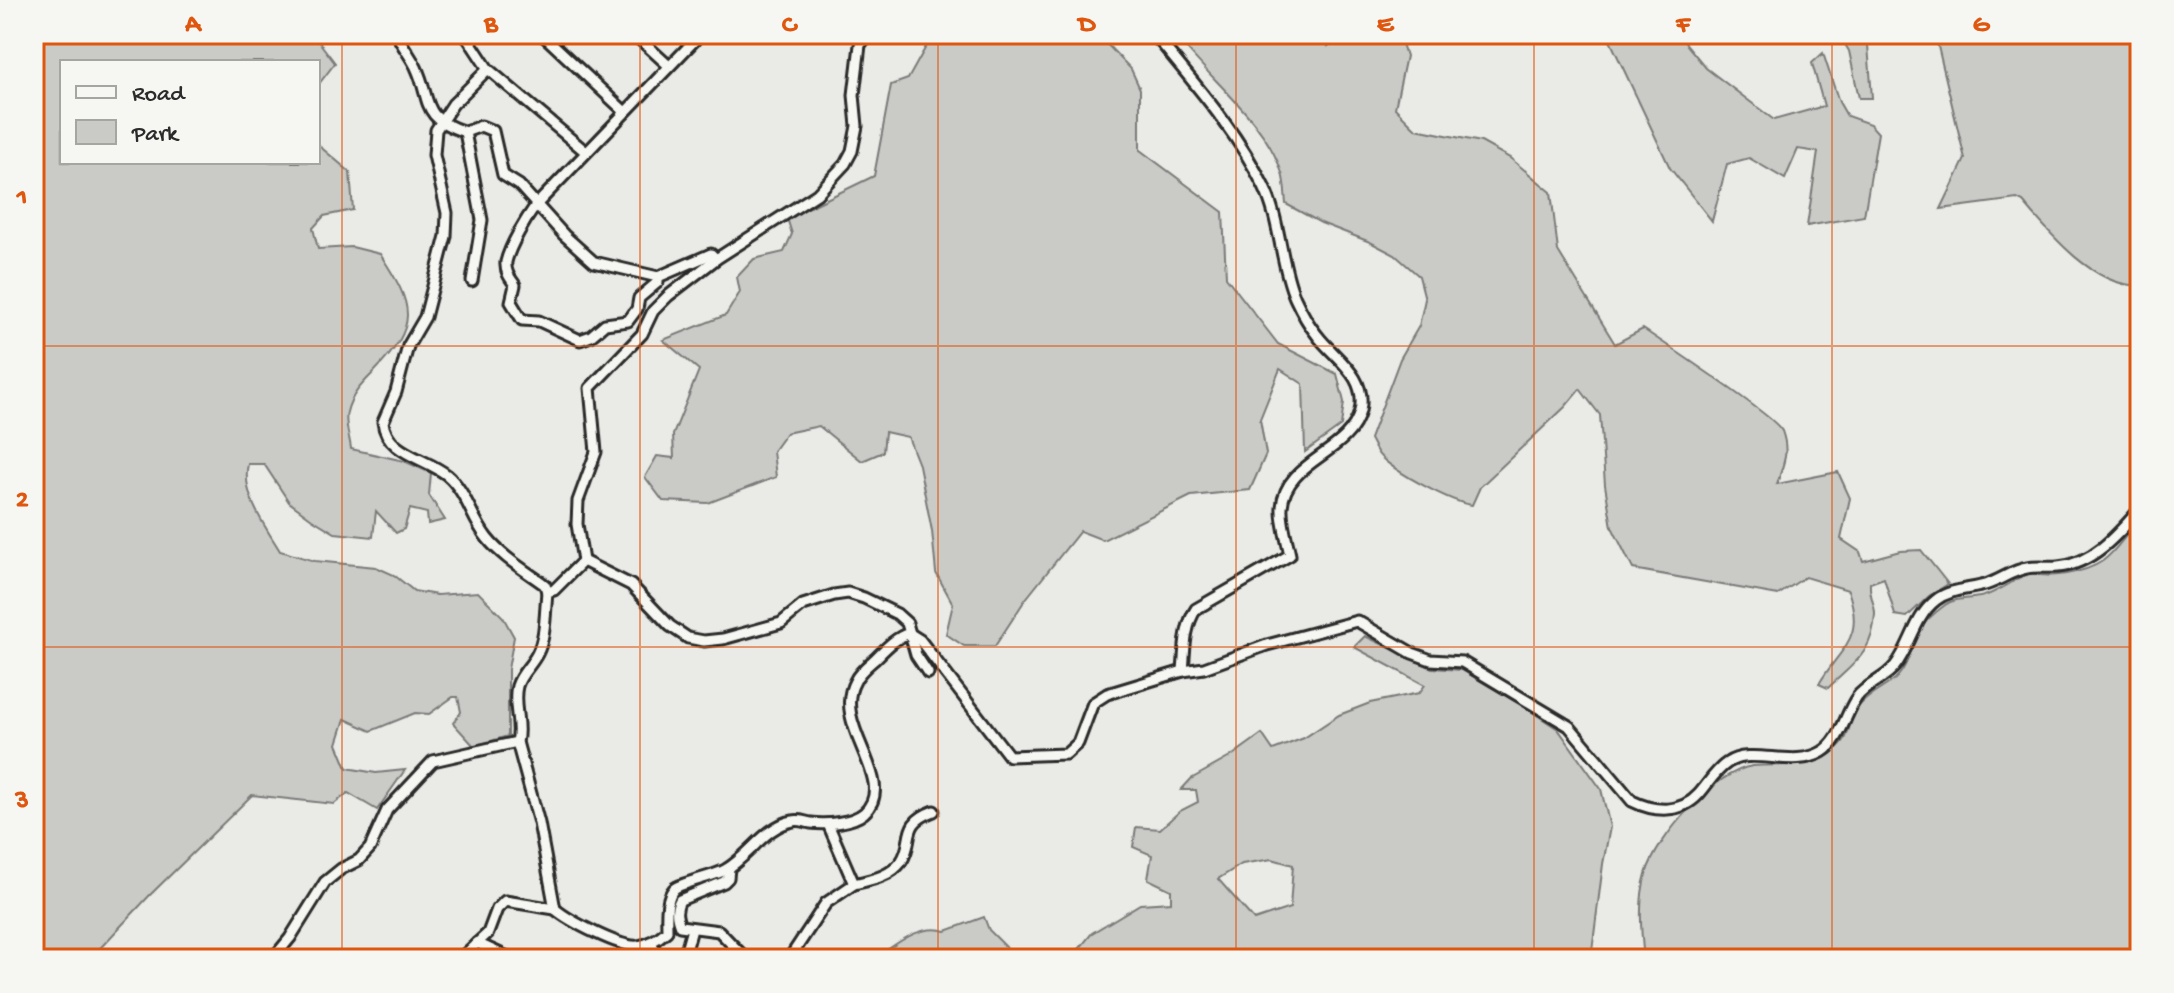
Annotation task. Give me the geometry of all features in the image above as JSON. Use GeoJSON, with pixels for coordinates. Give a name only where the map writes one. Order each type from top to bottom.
{"type":"FeatureCollection","features":[{"type":"Feature","properties":{"kind":"street"},"geometry":{"type":"LineString","coordinates":[[397,34],[417,69],[426,103],[440,121],[465,132],[481,126],[493,131],[503,175],[519,185],[594,262],[658,277],[711,254],[716,259]]}},
{"type":"Feature","properties":{"kind":"street"},"geometry":{"type":"LineString","coordinates":[[465,34],[488,69],[586,152]]}},
{"type":"Feature","properties":{"kind":"street"},"geometry":{"type":"LineString","coordinates":[[542,34],[625,112]]}},
{"type":"Feature","properties":{"kind":"street"},"geometry":{"type":"LineString","coordinates":[[634,34],[669,66]]}},
{"type":"Feature","properties":{"kind":"street"},"geometry":{"type":"LineString","coordinates":[[658,277],[658,282],[639,298],[637,309],[628,321],[605,324],[591,336],[580,340],[539,321],[522,320],[511,302],[515,285],[507,273],[506,262],[536,205],[698,34]]}},
{"type":"Feature","properties":{"kind":"street"},"geometry":{"type":"LineString","coordinates":[[583,561],[577,524],[578,501],[596,452],[590,388],[642,334],[653,311],[668,296],[716,259],[817,194],[845,164],[852,151],[857,126],[854,95],[860,45],[868,34]]}},
{"type":"Feature","properties":{"kind":"street"},"geometry":{"type":"LineString","coordinates":[[1154,34],[1209,101],[1265,188],[1294,296],[1318,337],[1349,368],[1358,384],[1361,403],[1354,425],[1345,436],[1294,477],[1284,492],[1282,509],[1290,555],[1196,609],[1189,619],[1186,632],[1183,671]]}},
{"type":"Feature","properties":{"kind":"street"},"geometry":{"type":"LineString","coordinates":[[488,69],[440,121],[436,130],[434,155],[447,213],[446,236],[430,303],[408,346],[396,392],[383,422],[384,430],[404,453],[426,461],[449,477],[465,497],[477,525],[488,540],[545,585],[547,592],[538,653],[522,674],[515,712],[519,734],[517,742],[539,823],[555,909]]}},
{"type":"Feature","properties":{"kind":"street"},"geometry":{"type":"LineString","coordinates":[[465,132],[482,220],[472,281]]}},
{"type":"Feature","properties":{"kind":"street"},"geometry":{"type":"LineString","coordinates":[[909,633],[920,640],[1009,756],[1066,754],[1078,743],[1093,703],[1107,694],[1357,621],[1412,653],[1431,660],[1462,662],[1569,726],[1632,801],[1668,810],[1685,806],[1728,762],[1745,756],[1788,760],[1822,753],[1834,742],[1859,694],[1895,667],[1918,620],[1935,601],[1948,593],[1988,584],[2014,571],[2030,567],[2060,567],[2092,556],[2120,533],[2140,509]]}},
{"type":"Feature","properties":{"kind":"street"},"geometry":{"type":"LineString","coordinates":[[547,592],[554,590],[583,561]]}},
{"type":"Feature","properties":{"kind":"street"},"geometry":{"type":"LineString","coordinates":[[583,561],[631,585],[670,626],[688,638],[704,641],[781,623],[803,605],[848,593],[897,614],[907,623],[916,655],[928,673]]}},
{"type":"Feature","properties":{"kind":"street"},"geometry":{"type":"LineString","coordinates":[[460,959],[488,933],[497,909],[505,901],[555,909],[566,918],[628,946],[640,946],[667,931],[669,899],[674,889],[683,883],[710,878],[729,868],[770,832],[787,822],[797,820],[828,824],[862,815],[872,800],[874,788],[868,757],[852,727],[849,710],[854,682],[898,637],[909,633]]}},
{"type":"Feature","properties":{"kind":"street"},"geometry":{"type":"LineString","coordinates":[[269,959],[290,938],[325,882],[359,860],[370,848],[387,810],[433,761],[517,742]]}},
{"type":"Feature","properties":{"kind":"street"},"geometry":{"type":"LineString","coordinates":[[789,959],[826,903],[854,884],[891,872],[901,862],[911,826],[922,815],[934,811]]}},
{"type":"Feature","properties":{"kind":"street"},"geometry":{"type":"LineString","coordinates":[[828,824],[854,884]]}},
{"type":"Feature","properties":{"kind":"street"},"geometry":{"type":"LineString","coordinates":[[729,868],[728,878],[724,882],[680,900],[676,907],[677,919],[680,926],[719,931],[746,959]]}},
{"type":"Feature","properties":{"kind":"street"},"geometry":{"type":"LineString","coordinates":[[679,959],[685,954],[692,929]]}},
{"type":"Feature","properties":{"kind":"street"},"geometry":{"type":"LineString","coordinates":[[647,959],[654,948],[650,942]]}},
{"type":"Feature","properties":{"kind":"street"},"geometry":{"type":"LineString","coordinates":[[477,943],[509,958]]}},
{"type":"Feature","properties":{"kind":"green space"},"geometry":{"type":"Polygon","coordinates":[[[34,34],[271,34],[276,39],[313,34],[335,63],[320,82],[320,60],[60,60],[60,164],[320,164],[320,147],[350,172],[353,210],[324,216],[313,228],[318,249],[352,247],[380,254],[400,288],[407,315],[399,341],[351,400],[346,421],[351,449],[404,461],[431,473],[429,495],[445,520],[428,524],[427,513],[410,509],[404,529],[396,533],[376,511],[373,537],[335,533],[289,502],[264,464],[248,464],[251,498],[280,551],[315,561],[376,567],[394,575],[414,591],[437,595],[478,592],[503,617],[514,637],[508,669],[508,736],[474,746],[453,723],[461,712],[458,697],[453,697],[429,714],[415,713],[371,731],[345,719],[337,744],[347,768],[376,773],[405,770],[377,810],[348,793],[334,804],[252,795],[90,959],[34,959],[34,34]]]}},
{"type":"Feature","properties":{"kind":"green space"},"geometry":{"type":"Polygon","coordinates":[[[1175,34],[1326,34],[1328,46],[1347,34],[1399,34],[1406,56],[1395,108],[1416,129],[1481,142],[1510,158],[1551,192],[1558,251],[1615,344],[1643,329],[1741,396],[1782,431],[1786,452],[1777,484],[1838,472],[1850,498],[1841,539],[1860,552],[1863,561],[1900,551],[1921,550],[1948,584],[1929,596],[1907,617],[1895,615],[1884,578],[1870,583],[1875,614],[1866,648],[1828,688],[1819,684],[1843,650],[1852,631],[1853,607],[1848,590],[1805,577],[1778,595],[1633,569],[1612,527],[1605,485],[1600,415],[1580,389],[1480,487],[1472,505],[1437,492],[1398,470],[1380,456],[1370,439],[1400,359],[1419,326],[1425,299],[1419,276],[1395,255],[1286,204],[1282,173],[1262,134],[1175,34]]]}},
{"type":"Feature","properties":{"kind":"green space"},"geometry":{"type":"Polygon","coordinates":[[[1607,34],[1678,34],[1706,68],[1774,120],[1824,106],[1812,63],[1823,53],[1839,102],[1847,116],[1870,124],[1878,133],[1864,216],[1807,226],[1818,152],[1798,149],[1785,179],[1749,158],[1727,164],[1712,221],[1670,168],[1607,34]]]}},
{"type":"Feature","properties":{"kind":"green space"},"geometry":{"type":"Polygon","coordinates":[[[1839,34],[1864,34],[1868,45],[1872,98],[1859,98],[1849,51],[1839,34]]]}},
{"type":"Feature","properties":{"kind":"green space"},"geometry":{"type":"Polygon","coordinates":[[[1935,34],[2140,34],[2140,285],[2123,284],[2090,269],[2017,199],[1941,209],[1965,159],[1935,34]]]}},
{"type":"Feature","properties":{"kind":"green space"},"geometry":{"type":"Polygon","coordinates":[[[932,36],[1099,36],[1131,69],[1140,89],[1140,150],[1223,212],[1226,277],[1278,344],[1337,374],[1344,402],[1341,426],[1305,452],[1303,384],[1280,369],[1260,419],[1266,454],[1250,490],[1191,496],[1103,540],[1080,531],[1025,600],[995,646],[964,646],[946,634],[953,604],[936,573],[932,531],[919,465],[908,437],[885,432],[883,452],[862,461],[819,426],[786,433],[773,451],[776,477],[708,503],[663,501],[645,477],[657,456],[674,458],[673,435],[699,370],[663,340],[726,315],[740,292],[737,277],[754,259],[784,252],[792,234],[787,218],[874,176],[891,85],[908,79],[932,36]]]}},
{"type":"Feature","properties":{"kind":"green space"},"geometry":{"type":"Polygon","coordinates":[[[2140,519],[2140,959],[1644,959],[1641,906],[1646,874],[1674,825],[1705,793],[1721,780],[1753,766],[1807,764],[1826,757],[1844,740],[1862,703],[1900,674],[1919,630],[1945,605],[1992,593],[2029,572],[2056,575],[2093,566],[2110,555],[2140,519]]]}},
{"type":"Feature","properties":{"kind":"green space"},"geometry":{"type":"Polygon","coordinates":[[[1365,636],[1432,668],[1462,670],[1558,729],[1601,789],[1610,827],[1591,959],[1071,959],[1092,933],[1140,904],[1171,902],[1171,890],[1148,879],[1152,855],[1133,847],[1136,827],[1160,829],[1180,811],[1198,802],[1196,790],[1181,790],[1191,779],[1262,734],[1273,750],[1304,738],[1339,715],[1370,703],[1419,693],[1425,685],[1354,647],[1365,636]],[[1272,859],[1242,864],[1218,879],[1254,920],[1290,908],[1293,865],[1272,859]]]}},
{"type":"Feature","properties":{"kind":"green space"},"geometry":{"type":"Polygon","coordinates":[[[984,917],[989,930],[1018,959],[895,959],[887,950],[923,931],[946,931],[984,917]]]}}]}
